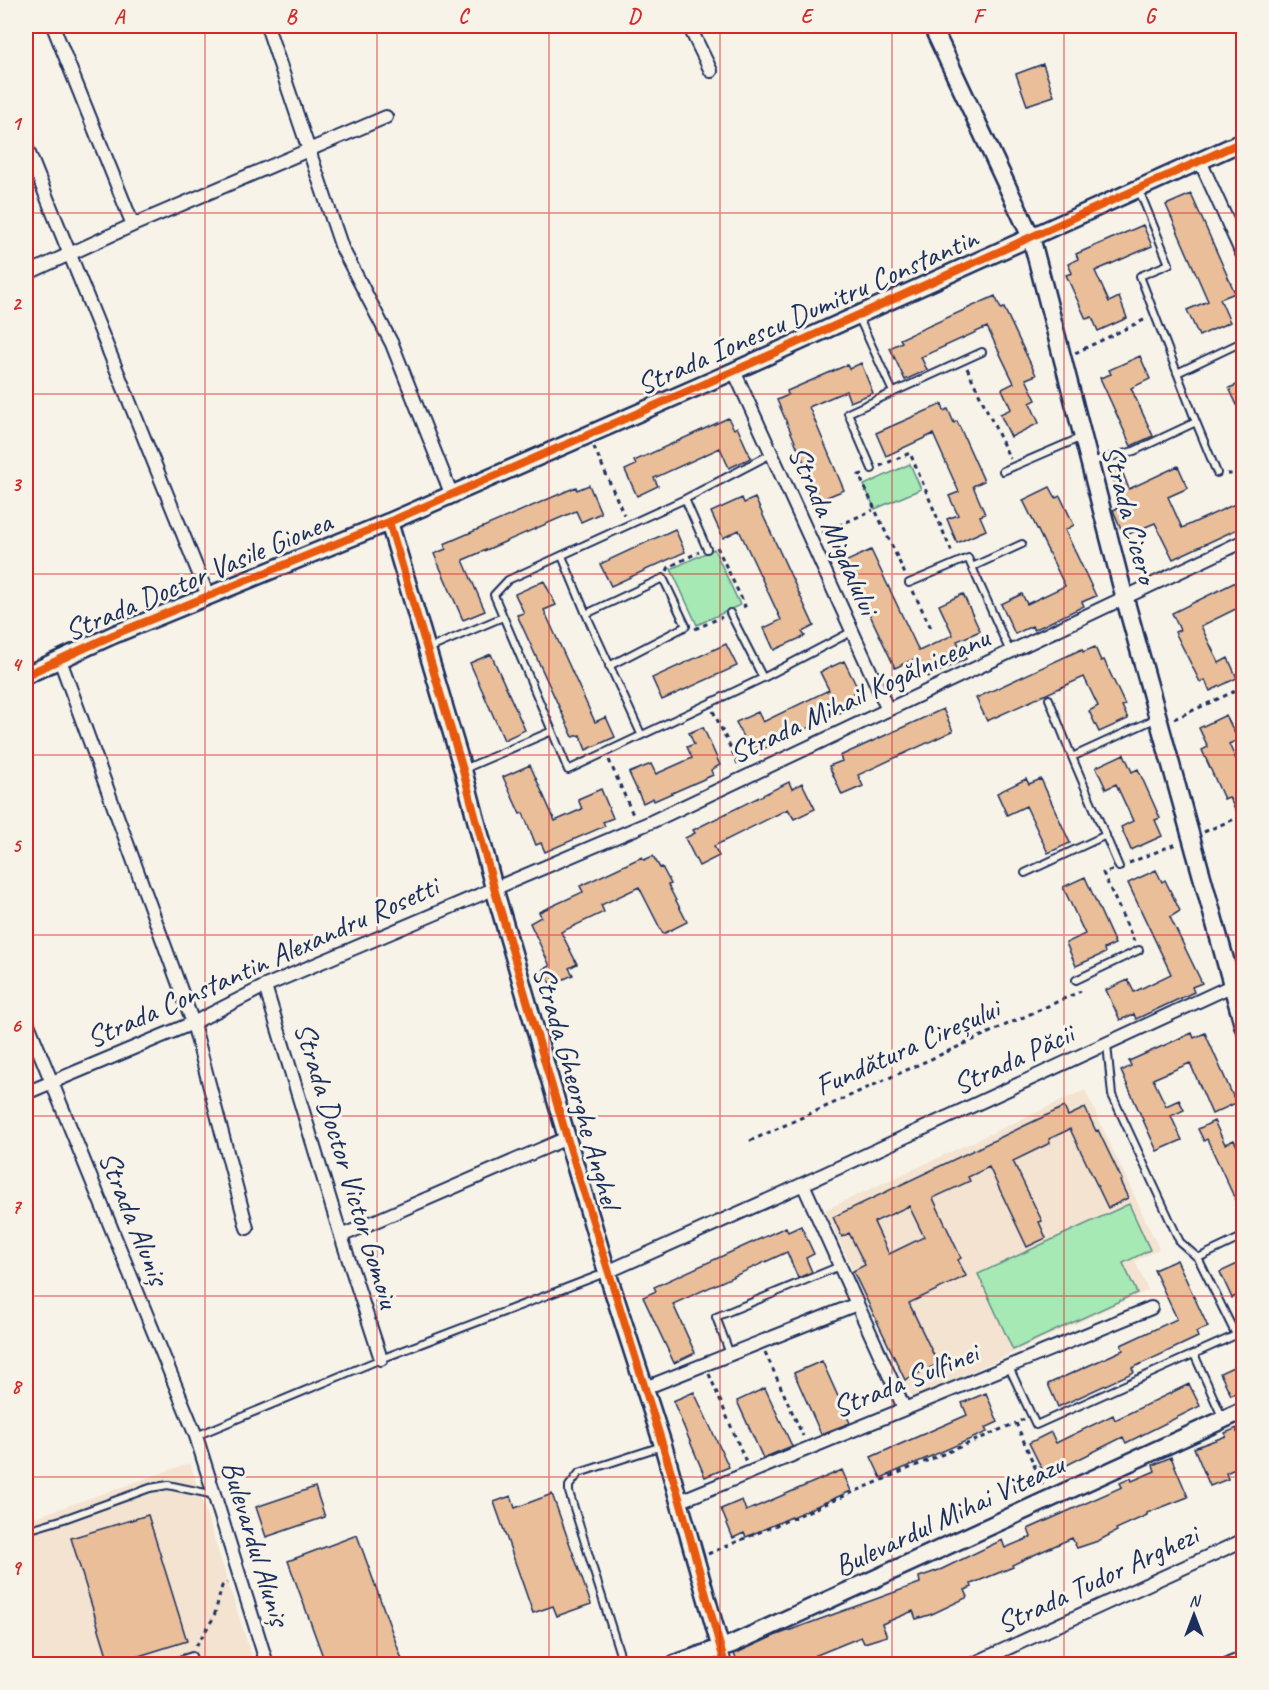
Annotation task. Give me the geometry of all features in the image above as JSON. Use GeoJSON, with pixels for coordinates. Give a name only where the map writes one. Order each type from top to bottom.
{"type":"FeatureCollection","features":[{"type":"Feature","properties":{"kind":"street"},"geometry":{"type":"LineString","coordinates":[[53,26],[134,225]]}},
{"type":"Feature","properties":{"kind":"street"},"geometry":{"type":"LineString","coordinates":[[267,26],[342,248],[392,344],[451,494]]}},
{"type":"Feature","properties":{"kind":"street"},"geometry":{"type":"LineString","coordinates":[[689,26],[711,70]]}},
{"type":"Feature","properties":{"kind":"street","name":"Strada Cicero"},"geometry":{"type":"LineString","coordinates":[[933,26],[1031,237],[1159,722],[1238,983],[1244,1028]]}},
{"type":"Feature","properties":{"kind":"street"},"geometry":{"type":"LineString","coordinates":[[26,274],[386,117]]}},
{"type":"Feature","properties":{"kind":"street","name":"Strada Ionescu Dumitru Constantin"},"geometry":{"type":"LineString","coordinates":[[390,522],[734,371],[1244,141]]}},
{"type":"Feature","properties":{"kind":"street"},"geometry":{"type":"LineString","coordinates":[[26,147],[208,596]]}},
{"type":"Feature","properties":{"kind":"street"},"geometry":{"type":"LineString","coordinates":[[1200,161],[1240,240],[1244,258]]}},
{"type":"Feature","properties":{"kind":"street","name":"Strada Migdalului"},"geometry":{"type":"LineString","coordinates":[[734,371],[888,710]]}},
{"type":"Feature","properties":{"kind":"street","name":"Strada Doctor Vasile Gionea"},"geometry":{"type":"LineString","coordinates":[[26,675],[113,635],[390,522]]}},
{"type":"Feature","properties":{"kind":"street","name":"Strada Gheorghe Anghel"},"geometry":{"type":"LineString","coordinates":[[390,522],[567,1138],[680,1501],[723,1657]]}},
{"type":"Feature","properties":{"kind":"street","name":"Strada Mihail Kogălniceanu"},"geometry":{"type":"LineString","coordinates":[[494,888],[638,827],[1244,542]]}},
{"type":"Feature","properties":{"kind":"street"},"geometry":{"type":"LineString","coordinates":[[60,660],[193,1023],[247,1228]]}},
{"type":"Feature","properties":{"kind":"street","name":"Strada Constantin Alexandru Rosetti"},"geometry":{"type":"LineString","coordinates":[[26,1093],[193,1023],[265,986],[494,888]]}},
{"type":"Feature","properties":{"kind":"street","name":"Strada Păcii"},"geometry":{"type":"LineString","coordinates":[[607,1272],[1238,983]]}},
{"type":"Feature","properties":{"kind":"street","name":"Strada Doctor Victor Gomoiu"},"geometry":{"type":"LineString","coordinates":[[265,986],[381,1359]]}},
{"type":"Feature","properties":{"kind":"street","name":"Strada Aluniș"},"geometry":{"type":"LineString","coordinates":[[26,1019],[196,1436]]}},
{"type":"Feature","properties":{"kind":"street"},"geometry":{"type":"LineString","coordinates":[[341,1236],[567,1138]]}},
{"type":"Feature","properties":{"kind":"street"},"geometry":{"type":"LineString","coordinates":[[803,1184],[904,1408]]}},
{"type":"Feature","properties":{"kind":"street"},"geometry":{"type":"LineString","coordinates":[[645,1388],[857,1304]]}},
{"type":"Feature","properties":{"kind":"street","name":"Strada Sulfinei"},"geometry":{"type":"LineString","coordinates":[[680,1501],[1152,1308]]}},
{"type":"Feature","properties":{"kind":"street","name":"Bulevardul Mihai Viteazu"},"geometry":{"type":"LineString","coordinates":[[675,1665],[723,1657],[1048,1499],[1244,1410]]}},
{"type":"Feature","properties":{"kind":"street","name":"Bulevardul Aluniș"},"geometry":{"type":"LineString","coordinates":[[196,1436],[267,1665]]}},
{"type":"Feature","properties":{"kind":"street","name":"Strada Tudor Arghezi"},"geometry":{"type":"LineString","coordinates":[[973,1665],[1244,1540]]}},
{"type":"Feature","properties":{"kind":"street"},"geometry":{"type":"LineString","coordinates":[[1229,1665],[1244,1658]]}},
{"type":"Feature","properties":{"kind":"lane"},"geometry":{"type":"LineString","coordinates":[[1138,189],[1169,264],[1140,276],[1217,473]]}},
{"type":"Feature","properties":{"kind":"lane"},"geometry":{"type":"LineString","coordinates":[[857,315],[893,392]]}},
{"type":"Feature","properties":{"kind":"lane"},"geometry":{"type":"LineString","coordinates":[[1177,373],[1244,341]]}},
{"type":"Feature","properties":{"kind":"lane"},"geometry":{"type":"LineString","coordinates":[[872,470],[848,412],[982,352]]}},
{"type":"Feature","properties":{"kind":"lane"},"geometry":{"type":"LineString","coordinates":[[1089,463],[1134,451],[1196,422]]}},
{"type":"Feature","properties":{"kind":"lane"},"geometry":{"type":"LineString","coordinates":[[1003,471],[1082,437]]}},
{"type":"Feature","properties":{"kind":"lane"},"geometry":{"type":"LineString","coordinates":[[771,454],[685,499],[508,580],[494,595],[568,770],[762,678],[851,632]]}},
{"type":"Feature","properties":{"kind":"lane"},"geometry":{"type":"LineString","coordinates":[[685,499],[707,549]]}},
{"type":"Feature","properties":{"kind":"lane"},"geometry":{"type":"LineString","coordinates":[[972,567],[1022,543]]}},
{"type":"Feature","properties":{"kind":"lane"},"geometry":{"type":"LineString","coordinates":[[562,556],[641,734]]}},
{"type":"Feature","properties":{"kind":"lane"},"geometry":{"type":"LineString","coordinates":[[909,583],[968,558],[1010,653]]}},
{"type":"Feature","properties":{"kind":"lane"},"geometry":{"type":"LineString","coordinates":[[586,614],[663,578],[686,626],[609,666]]}},
{"type":"Feature","properties":{"kind":"lane"},"geometry":{"type":"LineString","coordinates":[[730,613],[762,678]]}},
{"type":"Feature","properties":{"kind":"lane"},"geometry":{"type":"LineString","coordinates":[[428,650],[503,617]]}},
{"type":"Feature","properties":{"kind":"lane"},"geometry":{"type":"LineString","coordinates":[[1049,699],[1119,867]]}},
{"type":"Feature","properties":{"kind":"lane"},"geometry":{"type":"LineString","coordinates":[[1072,757],[1159,722]]}},
{"type":"Feature","properties":{"kind":"lane"},"geometry":{"type":"LineString","coordinates":[[463,770],[552,731]]}},
{"type":"Feature","properties":{"kind":"lane"},"geometry":{"type":"LineString","coordinates":[[1025,873],[1106,835]]}},
{"type":"Feature","properties":{"kind":"lane"},"geometry":{"type":"LineString","coordinates":[[1076,980],[1138,950]]}},
{"type":"Feature","properties":{"kind":"lane"},"geometry":{"type":"LineString","coordinates":[[1008,1365],[1036,1425],[1236,1335],[1198,1258],[1180,1242],[1112,1095],[1107,1043]]}},
{"type":"Feature","properties":{"kind":"lane"},"geometry":{"type":"LineString","coordinates":[[1198,1258],[1240,1238]]}},
{"type":"Feature","properties":{"kind":"lane"},"geometry":{"type":"LineString","coordinates":[[730,1354],[716,1317],[840,1266]]}},
{"type":"Feature","properties":{"kind":"lane"},"geometry":{"type":"LineString","coordinates":[[196,1436],[381,1359],[607,1272]]}},
{"type":"Feature","properties":{"kind":"lane"},"geometry":{"type":"LineString","coordinates":[[1194,1354],[1223,1419]]}},
{"type":"Feature","properties":{"kind":"lane"},"geometry":{"type":"LineString","coordinates":[[623,1665],[569,1486],[579,1473],[663,1445]]}},
{"type":"Feature","properties":{"kind":"lane"},"geometry":{"type":"LineString","coordinates":[[26,1527],[34,1528],[44,1525],[150,1488],[168,1485],[214,1495]]}},
{"type":"Feature","properties":{"kind":"lane"},"geometry":{"type":"LineString","coordinates":[[167,1665],[192,1656],[195,1665]]}},
{"type":"Feature","properties":{"kind":"path"},"geometry":{"type":"LineString","coordinates":[[1062,360],[1155,315]]}},
{"type":"Feature","properties":{"kind":"path"},"geometry":{"type":"LineString","coordinates":[[964,360],[1014,466]]}},
{"type":"Feature","properties":{"kind":"path"},"geometry":{"type":"LineString","coordinates":[[588,434],[628,525]]}},
{"type":"Feature","properties":{"kind":"path"},"geometry":{"type":"LineString","coordinates":[[932,630],[859,475],[910,453],[957,563]]}},
{"type":"Feature","properties":{"kind":"path"},"geometry":{"type":"LineString","coordinates":[[1217,473],[1244,474]]}},
{"type":"Feature","properties":{"kind":"path"},"geometry":{"type":"LineString","coordinates":[[809,539],[874,509]]}},
{"type":"Feature","properties":{"kind":"path"},"geometry":{"type":"LineString","coordinates":[[663,578],[669,567],[716,545],[745,606],[697,629],[686,626]]}},
{"type":"Feature","properties":{"kind":"path"},"geometry":{"type":"LineString","coordinates":[[1159,722],[1244,687]]}},
{"type":"Feature","properties":{"kind":"path"},"geometry":{"type":"LineString","coordinates":[[709,702],[744,777]]}},
{"type":"Feature","properties":{"kind":"path"},"geometry":{"type":"LineString","coordinates":[[605,752],[638,827]]}},
{"type":"Feature","properties":{"kind":"path"},"geometry":{"type":"LineString","coordinates":[[1119,867],[1103,873],[1138,950]]}},
{"type":"Feature","properties":{"kind":"path"},"geometry":{"type":"LineString","coordinates":[[760,1343],[809,1448]]}},
{"type":"Feature","properties":{"kind":"path"},"geometry":{"type":"LineString","coordinates":[[705,1364],[750,1472]]}},
{"type":"Feature","properties":{"kind":"path"},"geometry":{"type":"LineString","coordinates":[[696,1559],[1032,1415]]}},
{"type":"Feature","properties":{"kind":"path"},"geometry":{"type":"LineString","coordinates":[[1016,1423],[1048,1499]]}},
{"type":"Feature","properties":{"kind":"path"},"geometry":{"type":"LineString","coordinates":[[192,1656],[198,1640],[214,1617],[222,1586],[240,1578]]}},
{"type":"Feature","properties":{"kind":"shaded area"},"geometry":{"type":"Polygon","coordinates":[[[1085,1090],[1159,1249],[1135,1261],[1148,1290],[913,1399],[825,1210],[1085,1090]]]}},
{"type":"Feature","properties":{"kind":"shaded area"},"geometry":{"type":"Polygon","coordinates":[[[190,1463],[254,1664],[26,1664],[26,1494],[36,1517],[190,1463]]]}},
{"type":"Feature","properties":{"kind":"green space"},"geometry":{"type":"Polygon","coordinates":[[[910,464],[921,489],[875,509],[864,485],[910,464]]]}},
{"type":"Feature","properties":{"kind":"green space"},"geometry":{"type":"Polygon","coordinates":[[[714,549],[740,605],[697,625],[671,569],[714,549]]]}},
{"type":"Feature","properties":{"kind":"green space"},"geometry":{"type":"Polygon","coordinates":[[[1129,1204],[1150,1250],[1123,1263],[1137,1293],[1013,1350],[978,1274],[1129,1204]]]}},
{"type":"Feature","properties":{"kind":"building"},"geometry":{"type":"Polygon","coordinates":[[[1043,64],[1054,96],[1027,105],[1016,74],[1043,64]]]}},
{"type":"Feature","properties":{"kind":"building"},"geometry":{"type":"Polygon","coordinates":[[[1191,194],[1235,293],[1220,299],[1230,322],[1199,336],[1187,310],[1208,301],[1166,205],[1191,194]]]}},
{"type":"Feature","properties":{"kind":"building"},"geometry":{"type":"Polygon","coordinates":[[[1143,225],[1152,246],[1095,271],[1109,302],[1119,297],[1127,318],[1098,331],[1092,317],[1086,319],[1066,275],[1072,273],[1068,264],[1078,259],[1076,254],[1143,225]]]}},
{"type":"Feature","properties":{"kind":"building"},"geometry":{"type":"Polygon","coordinates":[[[995,296],[1001,309],[1004,308],[1036,375],[1026,379],[1036,400],[1030,403],[1039,423],[1011,437],[1000,414],[1011,409],[1002,389],[1014,383],[987,327],[921,357],[927,370],[905,380],[890,348],[902,342],[900,339],[995,296]]]}},
{"type":"Feature","properties":{"kind":"building"},"geometry":{"type":"Polygon","coordinates":[[[1140,356],[1150,379],[1131,388],[1153,436],[1131,446],[1100,378],[1111,374],[1109,370],[1140,356]]]}},
{"type":"Feature","properties":{"kind":"building"},"geometry":{"type":"Polygon","coordinates":[[[861,363],[873,393],[850,402],[846,391],[809,407],[844,490],[820,500],[777,400],[788,395],[787,391],[847,365],[849,369],[861,363]]]}},
{"type":"Feature","properties":{"kind":"building"},"geometry":{"type":"Polygon","coordinates":[[[1244,382],[1244,420],[1229,388],[1244,382]]]}},
{"type":"Feature","properties":{"kind":"building"},"geometry":{"type":"Polygon","coordinates":[[[942,404],[944,411],[948,409],[954,423],[957,421],[984,481],[973,486],[985,514],[980,516],[986,530],[957,543],[947,519],[958,515],[949,496],[959,492],[933,434],[886,456],[876,433],[942,404]]]}},
{"type":"Feature","properties":{"kind":"building"},"geometry":{"type":"Polygon","coordinates":[[[728,418],[734,429],[737,427],[751,458],[729,468],[720,448],[654,478],[658,486],[637,496],[625,470],[636,465],[634,461],[728,418]]]}},
{"type":"Feature","properties":{"kind":"building"},"geometry":{"type":"Polygon","coordinates":[[[1120,466],[1129,489],[1178,466],[1188,488],[1168,497],[1182,528],[1244,500],[1244,526],[1173,559],[1155,523],[1124,536],[1113,510],[1123,506],[1109,470],[1120,466]]]}},
{"type":"Feature","properties":{"kind":"building"},"geometry":{"type":"Polygon","coordinates":[[[589,485],[601,513],[581,522],[576,511],[463,560],[485,611],[463,620],[434,554],[446,549],[444,544],[576,487],[577,490],[589,485]]]}},
{"type":"Feature","properties":{"kind":"building"},"geometry":{"type":"Polygon","coordinates":[[[1050,487],[1056,498],[1060,496],[1074,525],[1065,530],[1096,596],[1082,602],[1084,606],[1034,630],[1032,626],[1015,634],[1001,604],[1022,594],[1027,604],[1065,586],[1023,500],[1050,487]]]}},
{"type":"Feature","properties":{"kind":"building"},"geometry":{"type":"Polygon","coordinates":[[[742,498],[744,503],[755,498],[814,626],[802,632],[805,636],[774,650],[764,628],[781,620],[739,530],[723,538],[711,512],[742,498]]]}},
{"type":"Feature","properties":{"kind":"building"},"geometry":{"type":"Polygon","coordinates":[[[675,529],[685,552],[611,586],[600,564],[675,529]]]}},
{"type":"Feature","properties":{"kind":"building"},"geometry":{"type":"Polygon","coordinates":[[[871,550],[919,651],[953,635],[939,605],[963,594],[980,631],[957,641],[966,659],[928,677],[918,657],[895,668],[845,562],[871,550]]]}},
{"type":"Feature","properties":{"kind":"building"},"geometry":{"type":"Polygon","coordinates":[[[1244,578],[1244,605],[1201,626],[1219,663],[1228,658],[1237,678],[1210,691],[1205,680],[1200,682],[1175,632],[1180,630],[1172,613],[1244,578]]]}},
{"type":"Feature","properties":{"kind":"building"},"geometry":{"type":"Polygon","coordinates":[[[544,581],[556,605],[544,610],[595,722],[606,717],[615,737],[586,750],[580,735],[573,737],[517,615],[524,613],[515,594],[544,581]]]}},
{"type":"Feature","properties":{"kind":"building"},"geometry":{"type":"Polygon","coordinates":[[[726,644],[737,666],[662,700],[652,678],[726,644]]]}},
{"type":"Feature","properties":{"kind":"building"},"geometry":{"type":"Polygon","coordinates":[[[1095,647],[1101,661],[1104,660],[1125,705],[1122,706],[1128,719],[1099,732],[1089,711],[1098,706],[1084,677],[987,721],[976,698],[1082,649],[1083,652],[1095,647]]]}},
{"type":"Feature","properties":{"kind":"building"},"geometry":{"type":"Polygon","coordinates":[[[491,654],[525,730],[504,740],[470,663],[491,654]]]}},
{"type":"Feature","properties":{"kind":"building"},"geometry":{"type":"Polygon","coordinates":[[[844,661],[859,691],[854,693],[859,704],[761,750],[760,746],[749,751],[736,722],[758,712],[763,722],[829,690],[820,672],[844,661]]]}},
{"type":"Feature","properties":{"kind":"building"},"geometry":{"type":"Polygon","coordinates":[[[943,709],[953,731],[858,775],[863,786],[842,795],[829,766],[842,761],[840,756],[943,709]]]}},
{"type":"Feature","properties":{"kind":"building"},"geometry":{"type":"Polygon","coordinates":[[[1226,715],[1238,740],[1229,744],[1244,777],[1244,827],[1229,797],[1224,799],[1202,750],[1208,747],[1199,728],[1226,715]]]}},
{"type":"Feature","properties":{"kind":"building"},"geometry":{"type":"Polygon","coordinates":[[[703,727],[720,765],[711,770],[713,775],[654,801],[653,798],[643,803],[629,773],[651,764],[656,774],[692,758],[687,747],[694,744],[689,733],[703,727]]]}},
{"type":"Feature","properties":{"kind":"building"},"geometry":{"type":"Polygon","coordinates":[[[1124,754],[1132,772],[1138,769],[1160,818],[1155,820],[1162,836],[1131,850],[1121,827],[1133,821],[1116,784],[1106,789],[1096,767],[1124,754]]]}},
{"type":"Feature","properties":{"kind":"building"},"geometry":{"type":"Polygon","coordinates":[[[530,765],[555,821],[582,809],[578,799],[601,789],[613,818],[603,822],[605,826],[545,852],[541,843],[536,845],[523,813],[520,814],[503,777],[530,765]]]}},
{"type":"Feature","properties":{"kind":"building"},"geometry":{"type":"Polygon","coordinates":[[[1026,779],[1029,784],[1041,779],[1070,843],[1048,853],[1026,806],[1007,815],[997,793],[1026,779]]]}},
{"type":"Feature","properties":{"kind":"building"},"geometry":{"type":"Polygon","coordinates":[[[789,782],[792,789],[802,783],[815,809],[794,819],[788,809],[714,846],[719,856],[699,866],[685,838],[695,833],[693,830],[789,782]]]}},
{"type":"Feature","properties":{"kind":"building"},"geometry":{"type":"Polygon","coordinates":[[[653,856],[671,884],[668,885],[687,922],[663,934],[639,887],[601,905],[604,912],[561,932],[577,964],[569,968],[573,975],[551,985],[543,969],[550,966],[530,923],[541,917],[539,912],[583,892],[580,886],[642,857],[644,860],[653,856]]]}},
{"type":"Feature","properties":{"kind":"building"},"geometry":{"type":"Polygon","coordinates":[[[1156,870],[1162,882],[1165,880],[1180,911],[1170,917],[1202,983],[1192,987],[1194,992],[1136,1019],[1134,1014],[1120,1020],[1106,990],[1128,980],[1134,992],[1171,974],[1128,883],[1156,870]]]}},
{"type":"Feature","properties":{"kind":"building"},"geometry":{"type":"Polygon","coordinates":[[[1085,877],[1115,944],[1104,949],[1105,953],[1076,966],[1066,943],[1085,934],[1063,887],[1085,877]]]}},
{"type":"Feature","properties":{"kind":"building"},"geometry":{"type":"Polygon","coordinates":[[[1192,1033],[1194,1038],[1205,1033],[1236,1103],[1212,1114],[1190,1063],[1153,1079],[1166,1106],[1179,1100],[1184,1110],[1171,1116],[1182,1140],[1157,1151],[1121,1071],[1131,1066],[1129,1061],[1192,1033]]]}},
{"type":"Feature","properties":{"kind":"building"},"geometry":{"type":"Polygon","coordinates":[[[1064,1107],[1068,1116],[1085,1108],[1122,1180],[1120,1181],[1128,1198],[1108,1208],[1070,1129],[1049,1139],[1050,1143],[1013,1161],[1042,1221],[1039,1222],[1046,1238],[1027,1247],[989,1167],[968,1177],[970,1181],[933,1198],[961,1258],[958,1260],[966,1276],[909,1303],[938,1364],[905,1380],[853,1271],[865,1265],[849,1233],[842,1237],[833,1217],[1064,1107]],[[909,1206],[874,1222],[889,1254],[924,1237],[909,1206]]]}},
{"type":"Feature","properties":{"kind":"building"},"geometry":{"type":"Polygon","coordinates":[[[1214,1121],[1225,1144],[1234,1140],[1244,1160],[1244,1218],[1207,1139],[1204,1141],[1198,1129],[1214,1121]]]}},
{"type":"Feature","properties":{"kind":"building"},"geometry":{"type":"Polygon","coordinates":[[[801,1226],[814,1254],[806,1258],[812,1272],[798,1278],[787,1252],[673,1304],[695,1353],[674,1363],[643,1297],[656,1291],[654,1287],[786,1227],[788,1232],[801,1226]]]}},
{"type":"Feature","properties":{"kind":"building"},"geometry":{"type":"Polygon","coordinates":[[[1177,1260],[1208,1327],[1196,1332],[1198,1337],[1132,1368],[1134,1372],[1058,1407],[1048,1384],[1123,1350],[1121,1345],[1177,1319],[1154,1270],[1177,1260]]]}},
{"type":"Feature","properties":{"kind":"building"},"geometry":{"type":"Polygon","coordinates":[[[1244,1261],[1244,1292],[1232,1298],[1220,1272],[1244,1261]]]}},
{"type":"Feature","properties":{"kind":"building"},"geometry":{"type":"Polygon","coordinates":[[[822,1361],[850,1423],[821,1434],[794,1373],[822,1361]]]}},
{"type":"Feature","properties":{"kind":"building"},"geometry":{"type":"Polygon","coordinates":[[[1244,1362],[1244,1389],[1231,1395],[1220,1373],[1244,1362]]]}},
{"type":"Feature","properties":{"kind":"building"},"geometry":{"type":"Polygon","coordinates":[[[1189,1384],[1200,1406],[1126,1443],[1123,1437],[1057,1470],[1054,1465],[1043,1471],[1029,1443],[1051,1432],[1056,1443],[1113,1415],[1115,1420],[1189,1384]]]}},
{"type":"Feature","properties":{"kind":"building"},"geometry":{"type":"Polygon","coordinates":[[[765,1388],[792,1446],[763,1458],[737,1401],[765,1388]]]}},
{"type":"Feature","properties":{"kind":"building"},"geometry":{"type":"Polygon","coordinates":[[[694,1392],[729,1467],[705,1477],[673,1401],[694,1392]]]}},
{"type":"Feature","properties":{"kind":"building"},"geometry":{"type":"Polygon","coordinates":[[[986,1393],[998,1422],[985,1428],[987,1432],[881,1478],[871,1457],[967,1415],[962,1403],[986,1393]]]}},
{"type":"Feature","properties":{"kind":"building"},"geometry":{"type":"Polygon","coordinates":[[[1237,1428],[1237,1432],[1244,1429],[1244,1465],[1226,1473],[1228,1479],[1210,1486],[1194,1448],[1226,1436],[1225,1433],[1237,1428]]]}},
{"type":"Feature","properties":{"kind":"building"},"geometry":{"type":"Polygon","coordinates":[[[1171,1457],[1188,1497],[1147,1513],[1098,1541],[1077,1548],[1072,1538],[1027,1558],[1012,1565],[1013,1567],[971,1584],[972,1587],[965,1590],[968,1597],[932,1614],[916,1619],[913,1611],[882,1624],[887,1636],[864,1643],[861,1637],[802,1661],[803,1665],[739,1665],[734,1654],[774,1636],[920,1583],[919,1577],[942,1569],[1002,1540],[1005,1548],[1031,1537],[1028,1529],[1122,1487],[1120,1483],[1131,1478],[1132,1481],[1155,1471],[1153,1465],[1171,1457]]]}},
{"type":"Feature","properties":{"kind":"building"},"geometry":{"type":"Polygon","coordinates":[[[842,1470],[851,1491],[746,1537],[744,1533],[733,1538],[721,1509],[742,1500],[746,1511],[842,1470]]]}},
{"type":"Feature","properties":{"kind":"building"},"geometry":{"type":"Polygon","coordinates":[[[315,1487],[325,1517],[266,1537],[256,1507],[315,1487]]]}},
{"type":"Feature","properties":{"kind":"building"},"geometry":{"type":"Polygon","coordinates":[[[552,1494],[591,1604],[557,1616],[553,1606],[533,1613],[494,1502],[511,1496],[515,1508],[552,1494]]]}},
{"type":"Feature","properties":{"kind":"building"},"geometry":{"type":"Polygon","coordinates":[[[148,1515],[187,1641],[110,1665],[71,1538],[148,1515]]]}},
{"type":"Feature","properties":{"kind":"building"},"geometry":{"type":"Polygon","coordinates":[[[357,1535],[404,1665],[326,1665],[288,1561],[357,1535]]]}},
{"type":"Feature","properties":{"kind":"cycle path"},"geometry":{"type":"LineString","coordinates":[[26,675],[113,635],[389,522],[734,371],[1244,141]]}},
{"type":"Feature","properties":{"kind":"cycle path"},"geometry":{"type":"LineString","coordinates":[[389,522],[463,770],[494,888],[567,1138],[680,1501],[725,1664]]}}]}
